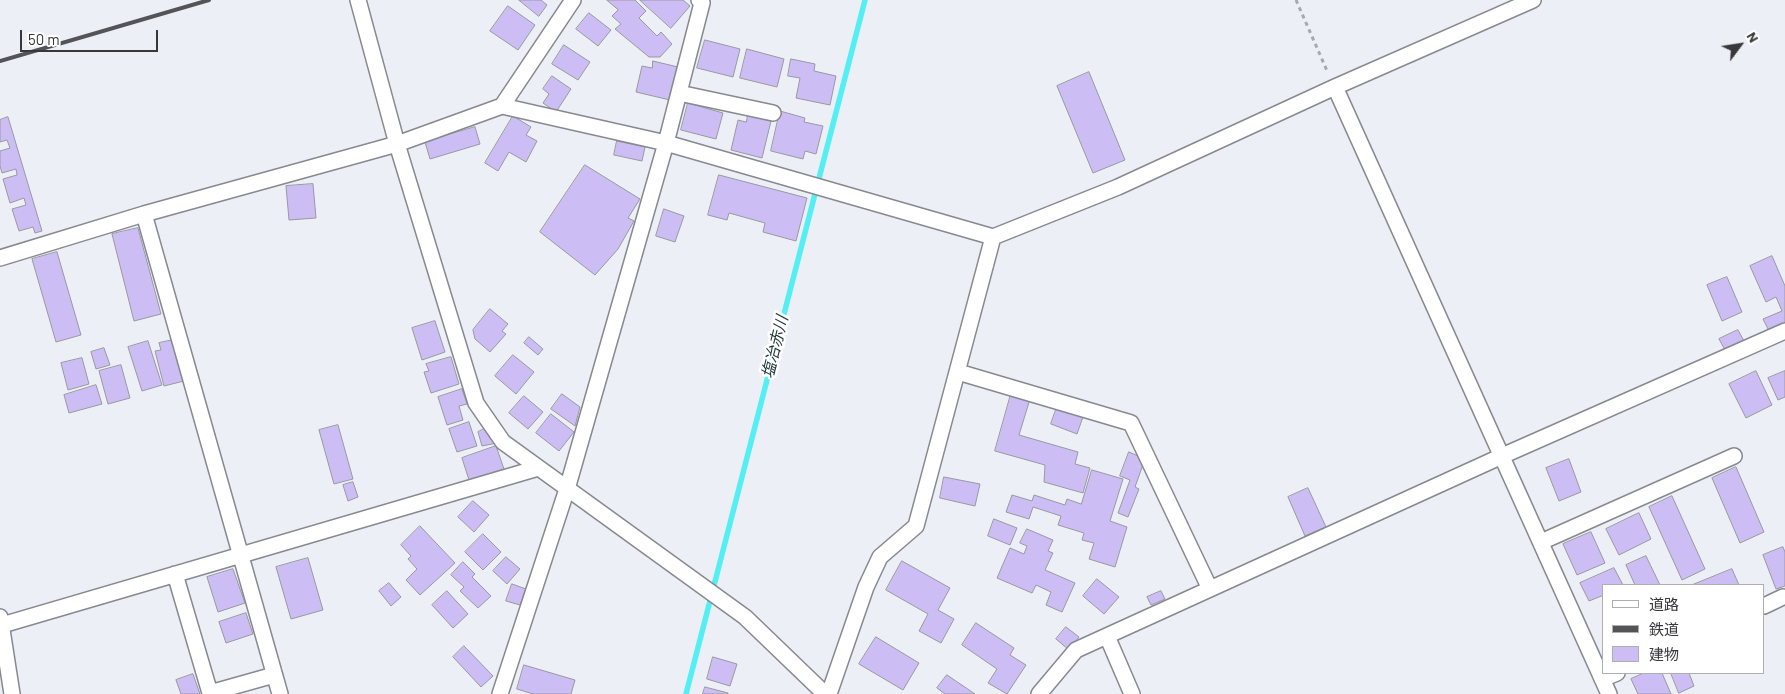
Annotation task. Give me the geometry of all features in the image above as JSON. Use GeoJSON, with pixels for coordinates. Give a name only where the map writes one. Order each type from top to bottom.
{"type":"FeatureCollection","features":[{"type":"Feature","properties":{"kind":"street"},"geometry":{"type":"LineString","coordinates":[[358,0],[397,144],[476,403],[503,442],[705,586],[744,617],[827,694],[866,587],[880,556],[916,526],[994,237]]}},
{"type":"Feature","properties":{"kind":"street"},"geometry":{"type":"LineString","coordinates":[[502,106],[573,0]]}},
{"type":"Feature","properties":{"kind":"street"},"geometry":{"type":"LineString","coordinates":[[500,694],[567,489],[666,143],[702,2],[699,0]]}},
{"type":"Feature","properties":{"kind":"street"},"geometry":{"type":"LineString","coordinates":[[0,258],[144,214],[397,144],[502,106],[666,143],[994,237],[1118,187],[1335,87],[1533,0]]}},
{"type":"Feature","properties":{"kind":"street"},"geometry":{"type":"LineString","coordinates":[[1335,87],[1609,694]]}},
{"type":"Feature","properties":{"kind":"street"},"geometry":{"type":"LineString","coordinates":[[679,93],[773,114]]}},
{"type":"Feature","properties":{"kind":"street"},"geometry":{"type":"LineString","coordinates":[[144,214],[280,694]]}},
{"type":"Feature","properties":{"kind":"street"},"geometry":{"type":"LineString","coordinates":[[1039,694],[1076,650],[1502,456],[1785,331]]}},
{"type":"Feature","properties":{"kind":"street"},"geometry":{"type":"LineString","coordinates":[[958,372],[1131,423],[1210,589]]}},
{"type":"Feature","properties":{"kind":"street"},"geometry":{"type":"LineString","coordinates":[[1540,542],[1734,456]]}},
{"type":"Feature","properties":{"kind":"street"},"geometry":{"type":"LineString","coordinates":[[12,694],[1,621],[175,574],[538,468]]}},
{"type":"Feature","properties":{"kind":"street"},"geometry":{"type":"LineString","coordinates":[[175,574],[210,693],[274,675]]}},
{"type":"Feature","properties":{"kind":"street"},"geometry":{"type":"LineString","coordinates":[[1765,606],[1782,597]]}},
{"type":"Feature","properties":{"kind":"street"},"geometry":{"type":"LineString","coordinates":[[1107,636],[1132,694]]}},
{"type":"Feature","properties":{"kind":"street"},"geometry":{"type":"LineString","coordinates":[[1602,679],[1614,674]]}},
{"type":"Feature","properties":{"kind":"path"},"geometry":{"type":"LineString","coordinates":[[1296,0],[1335,87]]}},
{"type":"Feature","properties":{"kind":"building"},"geometry":{"type":"Polygon","coordinates":[[[519,0],[541,0],[547,5],[539,16],[519,0]]]}},
{"type":"Feature","properties":{"kind":"building"},"geometry":{"type":"Polygon","coordinates":[[[607,0],[635,0],[646,11],[639,18],[657,36],[661,32],[672,44],[660,57],[649,57],[615,29],[621,24],[612,16],[618,10],[607,0]]]}},
{"type":"Feature","properties":{"kind":"building"},"geometry":{"type":"Polygon","coordinates":[[[640,0],[683,0],[690,6],[671,28],[640,0]]]}},
{"type":"Feature","properties":{"kind":"building"},"geometry":{"type":"Polygon","coordinates":[[[508,6],[535,25],[518,50],[490,31],[508,6]]]}},
{"type":"Feature","properties":{"kind":"building"},"geometry":{"type":"Polygon","coordinates":[[[589,13],[611,30],[598,46],[576,29],[589,13]]]}},
{"type":"Feature","properties":{"kind":"building"},"geometry":{"type":"Polygon","coordinates":[[[705,40],[740,49],[733,77],[697,68],[705,40]]]}},
{"type":"Feature","properties":{"kind":"building"},"geometry":{"type":"Polygon","coordinates":[[[564,45],[590,62],[578,80],[552,64],[564,45]]]}},
{"type":"Feature","properties":{"kind":"building"},"geometry":{"type":"Polygon","coordinates":[[[747,49],[784,59],[777,87],[740,78],[747,49]]]}},
{"type":"Feature","properties":{"kind":"building"},"geometry":{"type":"Polygon","coordinates":[[[791,59],[815,64],[814,71],[836,76],[830,105],[796,98],[800,78],[788,76],[791,59]]]}},
{"type":"Feature","properties":{"kind":"building"},"geometry":{"type":"Polygon","coordinates":[[[653,61],[678,67],[670,100],[636,92],[642,66],[652,68],[653,61]]]}},
{"type":"Feature","properties":{"kind":"building"},"geometry":{"type":"Polygon","coordinates":[[[1089,72],[1125,160],[1093,173],[1057,86],[1089,72]]]}},
{"type":"Feature","properties":{"kind":"building"},"geometry":{"type":"Polygon","coordinates":[[[552,76],[571,89],[556,112],[543,103],[549,94],[543,89],[552,76]]]}},
{"type":"Feature","properties":{"kind":"building"},"geometry":{"type":"Polygon","coordinates":[[[688,103],[723,113],[716,139],[681,130],[688,103]]]}},
{"type":"Feature","properties":{"kind":"building"},"geometry":{"type":"Polygon","coordinates":[[[780,111],[805,118],[804,122],[823,126],[816,154],[805,151],[803,159],[771,151],[780,111]]]}},
{"type":"Feature","properties":{"kind":"building"},"geometry":{"type":"Polygon","coordinates":[[[748,115],[771,121],[762,158],[731,150],[738,120],[746,122],[748,115]]]}},
{"type":"Feature","properties":{"kind":"building"},"geometry":{"type":"Polygon","coordinates":[[[513,116],[531,127],[526,135],[537,141],[526,162],[509,152],[498,171],[485,163],[513,116]]]}},
{"type":"Feature","properties":{"kind":"building"},"geometry":{"type":"Polygon","coordinates":[[[8,117],[42,231],[35,233],[33,227],[19,231],[12,209],[26,205],[24,198],[10,203],[3,179],[17,175],[16,169],[2,173],[0,166],[0,151],[10,148],[7,140],[0,142],[0,120],[8,117]]]}},
{"type":"Feature","properties":{"kind":"building"},"geometry":{"type":"Polygon","coordinates":[[[475,127],[480,144],[430,159],[425,142],[475,127]]]}},
{"type":"Feature","properties":{"kind":"building"},"geometry":{"type":"Polygon","coordinates":[[[617,141],[645,147],[642,161],[614,155],[617,141]]]}},
{"type":"Feature","properties":{"kind":"building"},"geometry":{"type":"Polygon","coordinates":[[[585,165],[640,199],[628,218],[634,221],[618,249],[595,275],[540,232],[585,165]]]}},
{"type":"Feature","properties":{"kind":"building"},"geometry":{"type":"Polygon","coordinates":[[[719,175],[807,198],[796,241],[763,232],[765,223],[729,213],[727,220],[708,215],[719,175]]]}},
{"type":"Feature","properties":{"kind":"building"},"geometry":{"type":"Polygon","coordinates":[[[313,184],[316,218],[289,220],[286,186],[313,184]]]}},
{"type":"Feature","properties":{"kind":"building"},"geometry":{"type":"Polygon","coordinates":[[[664,209],[684,216],[675,242],[656,236],[664,209]]]}},
{"type":"Feature","properties":{"kind":"building"},"geometry":{"type":"Polygon","coordinates":[[[138,228],[161,314],[134,321],[112,234],[138,228]]]}},
{"type":"Feature","properties":{"kind":"building"},"geometry":{"type":"Polygon","coordinates":[[[57,252],[81,335],[56,342],[32,259],[57,252]]]}},
{"type":"Feature","properties":{"kind":"building"},"geometry":{"type":"Polygon","coordinates":[[[1772,256],[1785,286],[1785,324],[1769,331],[1763,319],[1782,311],[1776,297],[1766,302],[1750,266],[1772,256]]]}},
{"type":"Feature","properties":{"kind":"building"},"geometry":{"type":"Polygon","coordinates":[[[1727,277],[1742,312],[1722,321],[1707,285],[1727,277]]]}},
{"type":"Feature","properties":{"kind":"building"},"geometry":{"type":"Polygon","coordinates":[[[490,309],[508,324],[502,331],[506,334],[490,352],[475,339],[473,330],[490,309]]]}},
{"type":"Feature","properties":{"kind":"building"},"geometry":{"type":"Polygon","coordinates":[[[435,321],[445,352],[422,360],[412,328],[435,321]]]}},
{"type":"Feature","properties":{"kind":"building"},"geometry":{"type":"Polygon","coordinates":[[[1738,330],[1744,341],[1725,350],[1719,339],[1738,330]]]}},
{"type":"Feature","properties":{"kind":"building"},"geometry":{"type":"Polygon","coordinates":[[[529,337],[543,349],[538,355],[524,343],[529,337]]]}},
{"type":"Feature","properties":{"kind":"building"},"geometry":{"type":"Polygon","coordinates":[[[173,340],[184,381],[164,386],[155,351],[161,350],[159,343],[173,340]]]}},
{"type":"Feature","properties":{"kind":"building"},"geometry":{"type":"Polygon","coordinates":[[[148,341],[162,385],[142,391],[128,347],[148,341]]]}},
{"type":"Feature","properties":{"kind":"building"},"geometry":{"type":"Polygon","coordinates":[[[104,348],[110,365],[96,369],[91,352],[104,348]]]}},
{"type":"Feature","properties":{"kind":"building"},"geometry":{"type":"Polygon","coordinates":[[[513,355],[534,372],[516,394],[495,376],[513,355]]]}},
{"type":"Feature","properties":{"kind":"building"},"geometry":{"type":"Polygon","coordinates":[[[451,357],[459,384],[431,393],[424,372],[429,371],[426,364],[451,357]]]}},
{"type":"Feature","properties":{"kind":"building"},"geometry":{"type":"Polygon","coordinates":[[[82,358],[89,384],[68,390],[61,363],[82,358]]]}},
{"type":"Feature","properties":{"kind":"building"},"geometry":{"type":"Polygon","coordinates":[[[121,365],[130,398],[108,404],[99,371],[121,365]]]}},
{"type":"Feature","properties":{"kind":"building"},"geometry":{"type":"Polygon","coordinates":[[[1756,371],[1772,405],[1746,418],[1729,384],[1756,371]]]}},
{"type":"Feature","properties":{"kind":"building"},"geometry":{"type":"Polygon","coordinates":[[[1785,371],[1785,397],[1778,400],[1768,378],[1785,371]]]}},
{"type":"Feature","properties":{"kind":"building"},"geometry":{"type":"Polygon","coordinates":[[[96,385],[102,404],[69,413],[64,395],[96,385]]]}},
{"type":"Feature","properties":{"kind":"building"},"geometry":{"type":"Polygon","coordinates":[[[462,389],[467,404],[459,406],[463,420],[447,425],[438,397],[462,389]]]}},
{"type":"Feature","properties":{"kind":"building"},"geometry":{"type":"Polygon","coordinates":[[[562,394],[580,407],[575,426],[551,409],[562,394]]]}},
{"type":"Feature","properties":{"kind":"building"},"geometry":{"type":"Polygon","coordinates":[[[1011,394],[1030,399],[1019,435],[1078,452],[1075,464],[1090,468],[1083,493],[1044,482],[1045,465],[995,451],[1011,394]]]}},
{"type":"Feature","properties":{"kind":"building"},"geometry":{"type":"Polygon","coordinates":[[[524,396],[543,412],[528,429],[509,413],[524,396]]]}},
{"type":"Feature","properties":{"kind":"building"},"geometry":{"type":"Polygon","coordinates":[[[1058,404],[1084,414],[1077,434],[1051,424],[1058,404]]]}},
{"type":"Feature","properties":{"kind":"building"},"geometry":{"type":"Polygon","coordinates":[[[551,414],[574,432],[559,451],[536,433],[551,414]]]}},
{"type":"Feature","properties":{"kind":"building"},"geometry":{"type":"Polygon","coordinates":[[[469,422],[477,446],[457,452],[449,429],[469,422]]]}},
{"type":"Feature","properties":{"kind":"building"},"geometry":{"type":"Polygon","coordinates":[[[338,425],[353,479],[334,484],[319,430],[338,425]]]}},
{"type":"Feature","properties":{"kind":"building"},"geometry":{"type":"Polygon","coordinates":[[[486,428],[497,443],[482,446],[478,432],[486,428]]]}},
{"type":"Feature","properties":{"kind":"building"},"geometry":{"type":"Polygon","coordinates":[[[496,446],[504,469],[469,480],[462,458],[496,446]]]}},
{"type":"Feature","properties":{"kind":"building"},"geometry":{"type":"Polygon","coordinates":[[[1129,452],[1145,459],[1135,487],[1139,489],[1128,517],[1118,513],[1130,480],[1120,476],[1129,452]]]}},
{"type":"Feature","properties":{"kind":"building"},"geometry":{"type":"Polygon","coordinates":[[[1569,459],[1581,492],[1559,501],[1546,468],[1569,459]]]}},
{"type":"Feature","properties":{"kind":"building"},"geometry":{"type":"Polygon","coordinates":[[[1736,467],[1764,532],[1740,543],[1712,478],[1736,467]]]}},
{"type":"Feature","properties":{"kind":"building"},"geometry":{"type":"Polygon","coordinates":[[[1092,470],[1123,479],[1110,521],[1127,527],[1115,567],[1089,559],[1094,543],[1082,540],[1084,533],[1058,525],[1061,516],[1033,507],[1029,519],[1006,512],[1012,495],[1032,501],[1034,495],[1065,505],[1067,499],[1081,504],[1092,470]]]}},
{"type":"Feature","properties":{"kind":"building"},"geometry":{"type":"Polygon","coordinates":[[[944,477],[980,484],[975,506],[940,498],[944,477]]]}},
{"type":"Feature","properties":{"kind":"building"},"geometry":{"type":"Polygon","coordinates":[[[353,482],[358,497],[348,501],[343,485],[353,482]]]}},
{"type":"Feature","properties":{"kind":"building"},"geometry":{"type":"Polygon","coordinates":[[[1308,488],[1326,527],[1305,536],[1288,497],[1308,488]]]}},
{"type":"Feature","properties":{"kind":"building"},"geometry":{"type":"Polygon","coordinates":[[[1672,496],[1705,569],[1682,580],[1649,507],[1672,496]]]}},
{"type":"Feature","properties":{"kind":"building"},"geometry":{"type":"Polygon","coordinates":[[[473,501],[489,515],[474,532],[458,517],[473,501]]]}},
{"type":"Feature","properties":{"kind":"building"},"geometry":{"type":"Polygon","coordinates":[[[1639,513],[1651,539],[1619,555],[1606,529],[1639,513]]]}},
{"type":"Feature","properties":{"kind":"building"},"geometry":{"type":"Polygon","coordinates":[[[994,519],[1017,528],[1010,545],[988,536],[994,519]]]}},
{"type":"Feature","properties":{"kind":"building"},"geometry":{"type":"Polygon","coordinates":[[[420,526],[455,563],[420,595],[406,580],[417,569],[408,559],[411,556],[401,545],[420,526]]]}},
{"type":"Feature","properties":{"kind":"building"},"geometry":{"type":"Polygon","coordinates":[[[1027,529],[1053,540],[1048,551],[1053,553],[1045,570],[1075,583],[1062,612],[1046,605],[1051,592],[1036,585],[1032,593],[997,578],[1010,548],[1024,554],[1027,546],[1020,543],[1027,529]]]}},
{"type":"Feature","properties":{"kind":"building"},"geometry":{"type":"Polygon","coordinates":[[[1591,532],[1605,563],[1577,575],[1563,544],[1591,532]]]}},
{"type":"Feature","properties":{"kind":"building"},"geometry":{"type":"Polygon","coordinates":[[[483,534],[501,552],[483,570],[465,552],[483,534]]]}},
{"type":"Feature","properties":{"kind":"building"},"geometry":{"type":"Polygon","coordinates":[[[1783,547],[1785,552],[1785,586],[1776,589],[1763,555],[1783,547]]]}},
{"type":"Feature","properties":{"kind":"building"},"geometry":{"type":"Polygon","coordinates":[[[1646,556],[1660,584],[1635,584],[1626,565],[1646,556]]]}},
{"type":"Feature","properties":{"kind":"building"},"geometry":{"type":"Polygon","coordinates":[[[506,557],[520,569],[507,584],[493,571],[506,557]]]}},
{"type":"Feature","properties":{"kind":"building"},"geometry":{"type":"Polygon","coordinates":[[[308,558],[323,610],[291,619],[276,567],[308,558]]]}},
{"type":"Feature","properties":{"kind":"building"},"geometry":{"type":"Polygon","coordinates":[[[902,561],[950,588],[938,610],[954,619],[941,643],[919,631],[928,614],[886,590],[902,561]]]}},
{"type":"Feature","properties":{"kind":"building"},"geometry":{"type":"Polygon","coordinates":[[[463,562],[475,574],[472,577],[491,596],[478,608],[460,591],[464,587],[451,575],[463,562]]]}},
{"type":"Feature","properties":{"kind":"building"},"geometry":{"type":"Polygon","coordinates":[[[1614,568],[1622,584],[1602,584],[1602,596],[1589,601],[1580,583],[1614,568]]]}},
{"type":"Feature","properties":{"kind":"building"},"geometry":{"type":"Polygon","coordinates":[[[233,569],[245,603],[218,612],[207,577],[233,569]]]}},
{"type":"Feature","properties":{"kind":"building"},"geometry":{"type":"Polygon","coordinates":[[[1732,569],[1739,584],[1694,584],[1732,569]]]}},
{"type":"Feature","properties":{"kind":"building"},"geometry":{"type":"Polygon","coordinates":[[[1097,579],[1119,597],[1104,614],[1083,596],[1097,579]]]}},
{"type":"Feature","properties":{"kind":"building"},"geometry":{"type":"Polygon","coordinates":[[[389,583],[401,597],[391,606],[379,591],[389,583]]]}},
{"type":"Feature","properties":{"kind":"building"},"geometry":{"type":"Polygon","coordinates":[[[512,584],[526,589],[520,605],[506,601],[512,584]]]}},
{"type":"Feature","properties":{"kind":"building"},"geometry":{"type":"Polygon","coordinates":[[[447,591],[468,614],[453,628],[432,605],[447,591]]]}},
{"type":"Feature","properties":{"kind":"building"},"geometry":{"type":"Polygon","coordinates":[[[1161,591],[1165,599],[1151,605],[1147,597],[1161,591]]]}},
{"type":"Feature","properties":{"kind":"building"},"geometry":{"type":"Polygon","coordinates":[[[246,613],[253,634],[226,643],[219,622],[246,613]]]}},
{"type":"Feature","properties":{"kind":"building"},"geometry":{"type":"Polygon","coordinates":[[[976,623],[1014,648],[1010,655],[1026,665],[1007,694],[988,683],[997,669],[962,645],[976,623]]]}},
{"type":"Feature","properties":{"kind":"building"},"geometry":{"type":"Polygon","coordinates":[[[1066,627],[1079,637],[1069,650],[1056,639],[1066,627]]]}},
{"type":"Feature","properties":{"kind":"building"},"geometry":{"type":"Polygon","coordinates":[[[876,637],[919,663],[903,690],[859,664],[876,637]]]}},
{"type":"Feature","properties":{"kind":"building"},"geometry":{"type":"Polygon","coordinates":[[[464,646],[493,676],[481,687],[453,657],[464,646]]]}},
{"type":"Feature","properties":{"kind":"building"},"geometry":{"type":"Polygon","coordinates":[[[713,657],[737,664],[730,686],[707,679],[713,657]]]}},
{"type":"Feature","properties":{"kind":"building"},"geometry":{"type":"Polygon","coordinates":[[[524,665],[575,680],[571,694],[533,694],[517,689],[524,665]]]}},
{"type":"Feature","properties":{"kind":"building"},"geometry":{"type":"Polygon","coordinates":[[[193,674],[200,694],[181,694],[176,680],[193,674]]]}},
{"type":"Feature","properties":{"kind":"building"},"geometry":{"type":"Polygon","coordinates":[[[1642,674],[1662,674],[1671,694],[1638,694],[1631,679],[1642,674]]]}},
{"type":"Feature","properties":{"kind":"building"},"geometry":{"type":"Polygon","coordinates":[[[1671,674],[1689,674],[1694,686],[1679,693],[1671,674]]]}},
{"type":"Feature","properties":{"kind":"building"},"geometry":{"type":"Polygon","coordinates":[[[947,675],[975,694],[945,694],[937,688],[947,675]]]}},
{"type":"Feature","properties":{"kind":"building"},"geometry":{"type":"Polygon","coordinates":[[[705,687],[728,693],[728,694],[703,694],[705,687]]]}},
{"type":"Feature","properties":{"kind":"waterway","name":"塩冶赤川"},"geometry":{"type":"LineString","coordinates":[[686,694],[865,0]]}},
{"type":"Feature","properties":{"kind":"railway"},"geometry":{"type":"LineString","coordinates":[[0,61],[209,0]]}}]}
